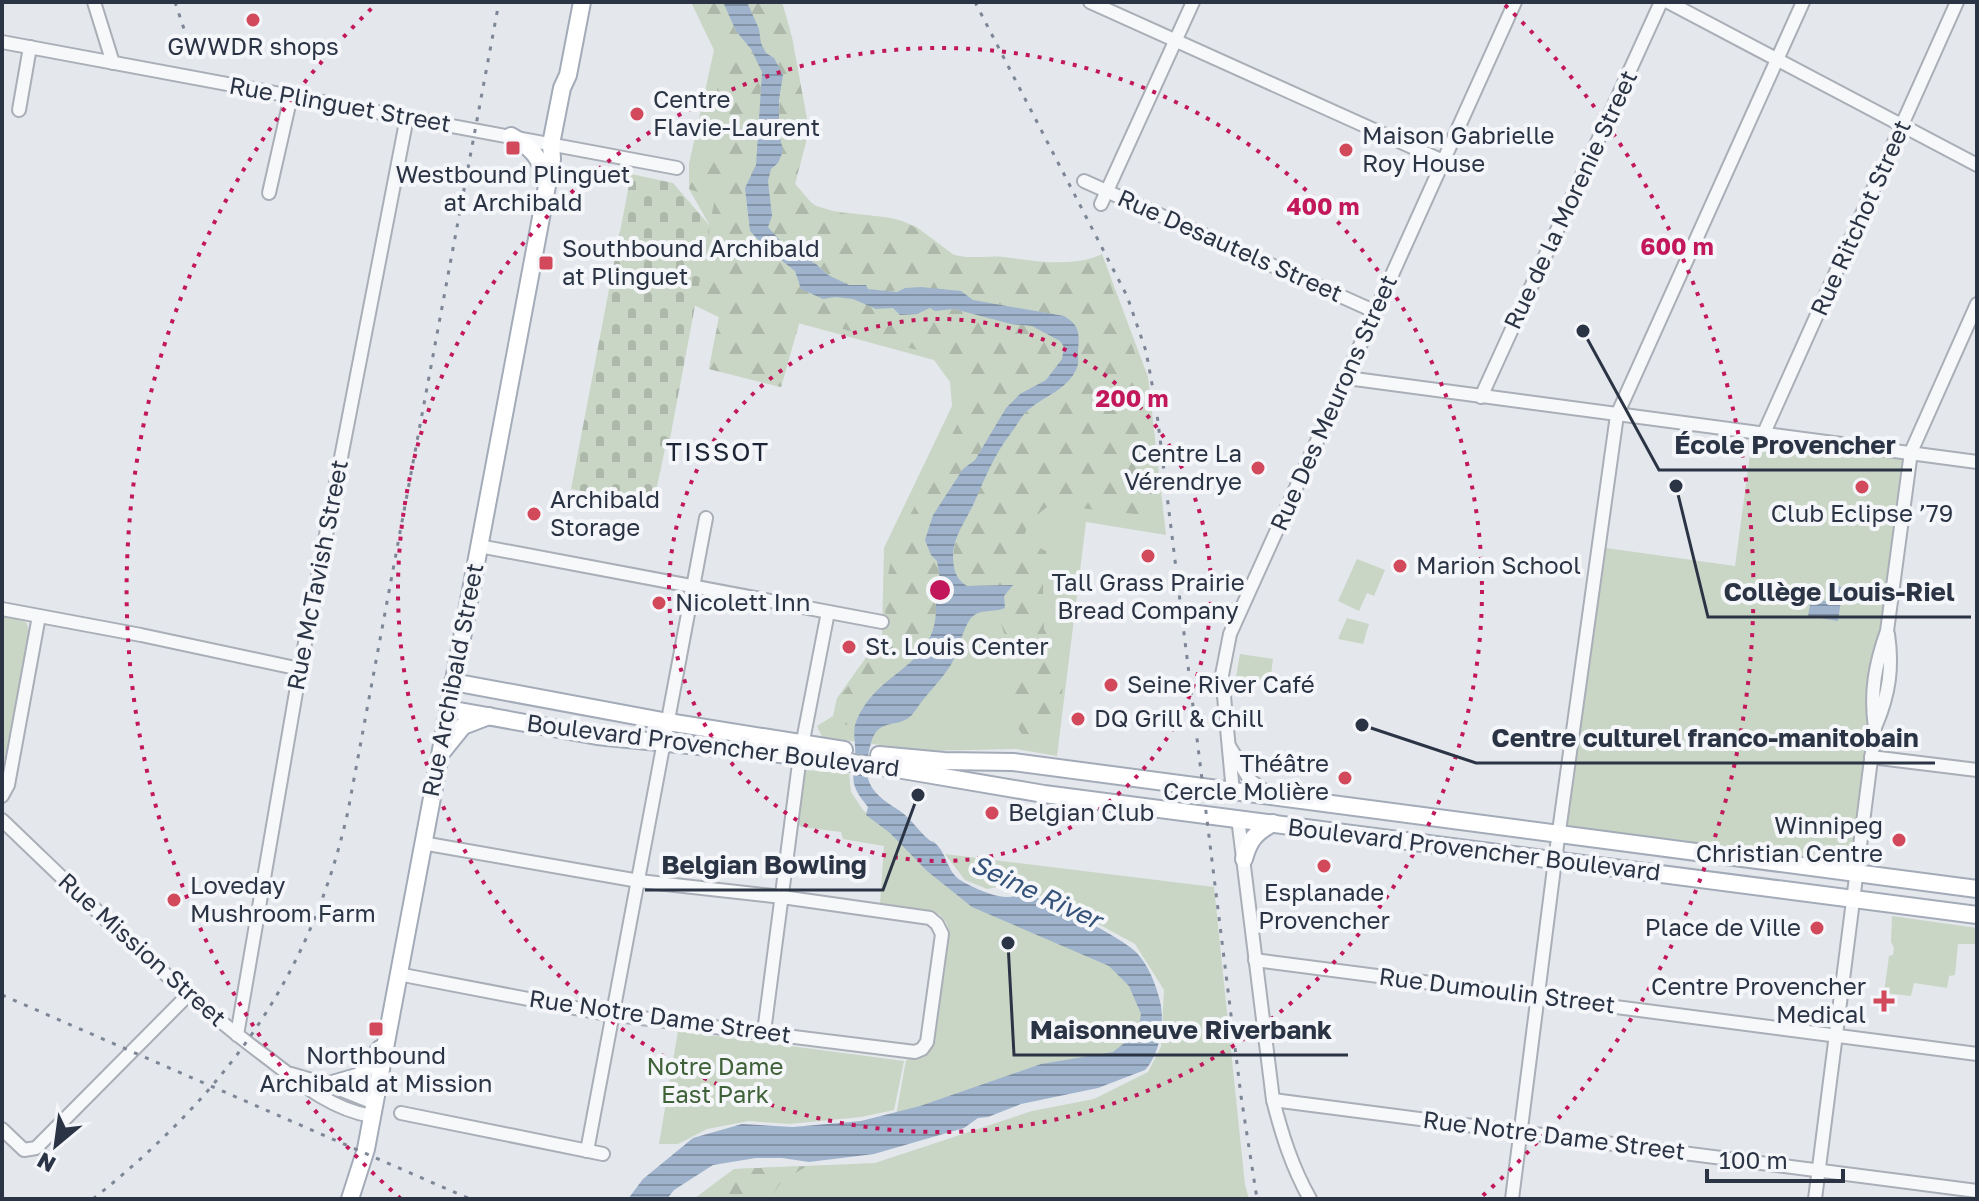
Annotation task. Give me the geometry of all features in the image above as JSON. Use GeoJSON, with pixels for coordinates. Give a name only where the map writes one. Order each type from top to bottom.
{"type":"FeatureCollection","features":[{"type":"Feature","properties":{"kind":"main road","name":"Rue Archibald Street"},"geometry":{"type":"LineString","coordinates":[[350,1199],[361,1167],[373,1109],[548,183],[571,90],[568,75],[582,2]]}},
{"type":"Feature","properties":{"kind":"main road"},"geometry":{"type":"LineString","coordinates":[[511,136],[534,150],[548,183]]}},
{"type":"Feature","properties":{"kind":"main road"},"geometry":{"type":"LineString","coordinates":[[461,637],[467,668],[497,690]]}},
{"type":"Feature","properties":{"kind":"main road","name":"Boulevard Provencher Boulevard"},"geometry":{"type":"LineString","coordinates":[[453,682],[801,750],[952,769],[1044,794],[1977,915]]}},
{"type":"Feature","properties":{"kind":"main road","name":"Boulevard Provencher Boulevard"},"geometry":{"type":"LineString","coordinates":[[448,709],[597,736],[664,744],[801,750]]}},
{"type":"Feature","properties":{"kind":"main road"},"geometry":{"type":"LineString","coordinates":[[437,761],[458,730],[474,720],[490,716]]}},
{"type":"Feature","properties":{"kind":"main road","name":"Boulevard Provencher Boulevard"},"geometry":{"type":"LineString","coordinates":[[952,769],[1013,762],[1977,889]]}},
{"type":"Feature","properties":{"kind":"main road","name":"Rue Des Meurons Street"},"geometry":{"type":"LineString","coordinates":[[1233,792],[1238,818]]}},
{"type":"Feature","properties":{"kind":"main road"},"geometry":{"type":"LineString","coordinates":[[1244,859],[1255,835],[1273,823]]}},
{"type":"Feature","properties":{"kind":"main road"},"geometry":{"type":"LineString","coordinates":[[329,1085],[348,1082],[364,1073],[386,1041]]}},
{"type":"Feature","properties":{"kind":"street"},"geometry":{"type":"LineString","coordinates":[[94,2],[113,63]]}},
{"type":"Feature","properties":{"kind":"street"},"geometry":{"type":"LineString","coordinates":[[1090,2],[1443,161]]}},
{"type":"Feature","properties":{"kind":"street"},"geometry":{"type":"LineString","coordinates":[[1101,204],[1193,2]]}},
{"type":"Feature","properties":{"kind":"street","name":"Rue Des Meurons Street"},"geometry":{"type":"LineString","coordinates":[[1233,792],[1226,740],[1222,667],[1230,634],[1515,2]]}},
{"type":"Feature","properties":{"kind":"street","name":"Rue de la Morenie Street"},"geometry":{"type":"LineString","coordinates":[[1481,397],[1661,2]]}},
{"type":"Feature","properties":{"kind":"street"},"geometry":{"type":"LineString","coordinates":[[1668,2],[1977,165]]}},
{"type":"Feature","properties":{"kind":"street"},"geometry":{"type":"LineString","coordinates":[[1512,1199],[1617,415],[1803,2]]}},
{"type":"Feature","properties":{"kind":"street","name":"Rue Ritchot Street"},"geometry":{"type":"LineString","coordinates":[[1764,433],[1957,2]]}},
{"type":"Feature","properties":{"kind":"street","name":"Rue Plinguet Street"},"geometry":{"type":"LineString","coordinates":[[2,42],[511,136],[555,150],[677,168]]}},
{"type":"Feature","properties":{"kind":"street"},"geometry":{"type":"LineString","coordinates":[[19,110],[30,47]]}},
{"type":"Feature","properties":{"kind":"street"},"geometry":{"type":"LineString","coordinates":[[269,193],[291,96]]}},
{"type":"Feature","properties":{"kind":"street","name":"Rue McTavish Street"},"geometry":{"type":"LineString","coordinates":[[237,1035],[300,669],[407,117]]}},
{"type":"Feature","properties":{"kind":"street","name":"Rue Desautels Street"},"geometry":{"type":"LineString","coordinates":[[1084,181],[1376,312]]}},
{"type":"Feature","properties":{"kind":"street"},"geometry":{"type":"LineString","coordinates":[[1815,1199],[1875,728],[1872,688],[1887,631],[1911,452],[1977,304]]}},
{"type":"Feature","properties":{"kind":"street"},"geometry":{"type":"LineString","coordinates":[[1347,378],[1977,462]]}},
{"type":"Feature","properties":{"kind":"street"},"geometry":{"type":"LineString","coordinates":[[587,1151],[706,518]]}},
{"type":"Feature","properties":{"kind":"street"},"geometry":{"type":"LineString","coordinates":[[479,546],[882,622]]}},
{"type":"Feature","properties":{"kind":"street"},"geometry":{"type":"LineString","coordinates":[[2,609],[300,669]]}},
{"type":"Feature","properties":{"kind":"street"},"geometry":{"type":"LineString","coordinates":[[764,1032],[801,750],[828,612]]}},
{"type":"Feature","properties":{"kind":"street"},"geometry":{"type":"LineString","coordinates":[[2,796],[8,785],[39,616]]}},
{"type":"Feature","properties":{"kind":"street"},"geometry":{"type":"LineString","coordinates":[[1226,740],[1250,780],[1276,798]]}},
{"type":"Feature","properties":{"kind":"street"},"geometry":{"type":"LineString","coordinates":[[1871,757],[1977,770]]}},
{"type":"Feature","properties":{"kind":"street"},"geometry":{"type":"LineString","coordinates":[[1238,818],[1273,1100],[1283,1141],[1310,1199]]}},
{"type":"Feature","properties":{"kind":"street","name":"Rue Mission Street"},"geometry":{"type":"LineString","coordinates":[[2,820],[188,995],[307,1090],[359,1114],[373,1109]]}},
{"type":"Feature","properties":{"kind":"street"},"geometry":{"type":"LineString","coordinates":[[422,843],[639,881],[782,897]]}},
{"type":"Feature","properties":{"kind":"street","name":"Rue Notre Dame Street"},"geometry":{"type":"LineString","coordinates":[[398,974],[613,1013],[910,1052],[922,1049],[927,1042],[942,947],[942,934],[937,924],[925,917],[782,897]]}},
{"type":"Feature","properties":{"kind":"street","name":"Rue Dumoulin Street"},"geometry":{"type":"LineString","coordinates":[[1255,960],[1977,1054]]}},
{"type":"Feature","properties":{"kind":"street"},"geometry":{"type":"LineString","coordinates":[[2,1129],[24,1150],[36,1148],[188,995]]}},
{"type":"Feature","properties":{"kind":"street","name":"Rue Mission Street"},"geometry":{"type":"LineString","coordinates":[[288,1073],[329,1085],[373,1109]]}},
{"type":"Feature","properties":{"kind":"street","name":"Rue Notre Dame Street"},"geometry":{"type":"LineString","coordinates":[[1273,1100],[1977,1191]]}},
{"type":"Feature","properties":{"kind":"street"},"geometry":{"type":"LineString","coordinates":[[401,1113],[603,1154]]}},
{"type":"Feature","properties":{"kind":"green space"},"geometry":{"type":"Polygon","coordinates":[[[691,2],[782,2],[809,130],[795,184],[813,205],[915,226],[954,255],[1048,263],[1088,261],[1102,254],[1148,377],[1166,535],[1086,522],[1057,756],[1016,749],[924,751],[822,737],[817,726],[833,716],[837,698],[882,635],[884,548],[952,406],[950,382],[934,360],[798,323],[781,387],[709,369],[719,317],[694,305],[710,226],[689,189],[689,164],[714,50],[691,2]]]}},
{"type":"Feature","properties":{"kind":"green space"},"geometry":{"type":"Polygon","coordinates":[[[693,2],[723,2],[736,31],[751,49],[762,72],[756,165],[745,188],[748,219],[767,249],[795,271],[798,286],[823,299],[853,299],[876,309],[892,308],[912,315],[927,308],[954,309],[1011,324],[1032,326],[1060,341],[1064,347],[1062,358],[1050,375],[1015,399],[1002,413],[975,461],[969,463],[933,515],[925,540],[937,561],[941,585],[935,594],[935,619],[930,638],[920,653],[878,691],[855,727],[833,721],[838,699],[887,636],[884,592],[895,544],[969,402],[958,371],[931,354],[801,317],[781,387],[709,369],[719,317],[694,305],[715,198],[689,189],[726,58],[722,40],[699,17],[693,2]]]}},
{"type":"Feature","properties":{"kind":"green space"},"geometry":{"type":"Polygon","coordinates":[[[747,2],[782,2],[809,130],[795,184],[812,203],[831,211],[902,221],[947,252],[960,257],[1065,262],[1100,255],[1142,373],[1154,516],[1050,505],[1036,516],[1027,529],[1023,540],[1046,551],[1049,566],[1043,584],[1044,629],[1060,658],[1064,680],[1057,723],[1053,729],[1024,738],[1008,711],[1010,651],[997,612],[1005,608],[1004,595],[1011,589],[962,584],[954,568],[953,555],[959,532],[1002,444],[1025,413],[1069,379],[1078,363],[1080,338],[1064,316],[965,296],[905,288],[878,291],[848,285],[832,278],[778,240],[768,227],[771,210],[768,185],[772,169],[778,163],[782,92],[747,2]]]}},
{"type":"Feature","properties":{"kind":"green space"},"geometry":{"type":"Polygon","coordinates":[[[631,174],[673,183],[710,226],[669,444],[666,444],[653,505],[571,489],[631,174]]]}},
{"type":"Feature","properties":{"kind":"green space"},"geometry":{"type":"Polygon","coordinates":[[[1753,432],[1911,452],[1872,700],[1856,871],[1559,835],[1599,547],[1735,566],[1753,432]]]}},
{"type":"Feature","properties":{"kind":"green space"},"geometry":{"type":"Polygon","coordinates":[[[1357,559],[1385,570],[1374,596],[1367,593],[1359,611],[1338,601],[1357,559]]]}},
{"type":"Feature","properties":{"kind":"green space"},"geometry":{"type":"Polygon","coordinates":[[[2,615],[26,622],[30,633],[2,772],[2,615]]]}},
{"type":"Feature","properties":{"kind":"green space"},"geometry":{"type":"Polygon","coordinates":[[[1347,618],[1369,624],[1363,644],[1338,639],[1347,618]]]}},
{"type":"Feature","properties":{"kind":"green space"},"geometry":{"type":"Polygon","coordinates":[[[1240,654],[1273,659],[1270,682],[1236,677],[1240,654]]]}},
{"type":"Feature","properties":{"kind":"green space"},"geometry":{"type":"Polygon","coordinates":[[[805,770],[849,773],[851,792],[863,810],[975,903],[1099,955],[1134,987],[1144,1018],[1130,1047],[896,1116],[906,1060],[927,1054],[933,1046],[949,931],[939,914],[880,903],[884,846],[843,839],[841,832],[801,827],[797,823],[805,770]]]}},
{"type":"Feature","properties":{"kind":"green space"},"geometry":{"type":"Polygon","coordinates":[[[945,854],[1214,887],[1245,1185],[1249,1199],[694,1199],[734,1169],[875,1163],[1032,1111],[1094,1099],[1148,1072],[1161,1047],[1164,990],[1135,944],[1080,914],[1013,884],[987,889],[965,880],[945,854]]]}},
{"type":"Feature","properties":{"kind":"green space"},"geometry":{"type":"Polygon","coordinates":[[[1892,916],[1977,928],[1977,944],[1958,944],[1955,975],[1949,976],[1947,988],[1914,983],[1911,996],[1884,993],[1889,956],[1893,955],[1894,948],[1891,942],[1892,916]]]}},
{"type":"Feature","properties":{"kind":"green space","name":"Notre Dame East Park"},"geometry":{"type":"Polygon","coordinates":[[[678,1031],[904,1061],[894,1110],[861,1117],[789,1124],[749,1121],[707,1129],[678,1144],[659,1144],[678,1031]]]}},
{"type":"Feature","properties":{"kind":"green space"},"geometry":{"type":"Polygon","coordinates":[[[807,1166],[781,1182],[770,1199],[694,1199],[734,1169],[807,1166]]]}},
{"type":"Feature","properties":{"kind":"water"},"geometry":{"type":"Polygon","coordinates":[[[723,2],[747,2],[759,29],[761,43],[783,75],[779,133],[783,151],[778,163],[771,169],[768,181],[772,216],[768,227],[787,248],[849,285],[866,285],[868,289],[897,292],[921,287],[961,291],[973,300],[1064,316],[1078,331],[1076,370],[1066,384],[1025,413],[1005,441],[954,547],[956,573],[967,586],[1013,585],[1004,596],[1005,608],[979,613],[971,618],[952,663],[915,711],[903,721],[879,729],[871,743],[867,775],[879,796],[937,845],[960,880],[1000,896],[1035,897],[1103,930],[1136,952],[1156,988],[1161,1028],[1158,1047],[1145,1070],[1098,1088],[1021,1104],[978,1118],[964,1128],[874,1154],[809,1162],[756,1158],[713,1165],[674,1190],[667,1199],[628,1199],[643,1179],[693,1138],[742,1124],[793,1127],[861,1121],[920,1106],[1041,1064],[1113,1052],[1138,1032],[1141,1014],[1129,986],[1109,966],[972,907],[927,871],[890,833],[866,815],[868,807],[858,794],[853,778],[855,725],[865,705],[920,653],[930,638],[935,619],[935,594],[941,585],[937,561],[925,540],[933,515],[963,469],[975,460],[1006,408],[1020,394],[1046,380],[1062,359],[1064,347],[1060,341],[1032,326],[1011,324],[954,309],[935,311],[930,308],[917,314],[900,315],[893,308],[876,309],[853,299],[823,299],[801,289],[795,271],[750,231],[745,188],[756,165],[762,72],[751,49],[736,31],[723,2]]]}},
{"type":"Feature","properties":{"kind":"water"},"geometry":{"type":"Polygon","coordinates":[[[1828,585],[1843,587],[1838,621],[1808,616],[1811,599],[1826,601],[1828,585]]]}},
{"type":"Feature","properties":{"kind":"railway"},"geometry":{"type":"LineString","coordinates":[[175,2],[185,32]]}},
{"type":"Feature","properties":{"kind":"railway"},"geometry":{"type":"LineString","coordinates":[[93,1199],[183,1117],[222,1074],[256,1028],[286,979],[311,927],[332,871],[348,811],[499,2]]}},
{"type":"Feature","properties":{"kind":"railway"},"geometry":{"type":"LineString","coordinates":[[975,2],[1127,296],[1146,351],[1156,406],[1241,1096],[1257,1199]]}},
{"type":"Feature","properties":{"kind":"railway"},"geometry":{"type":"LineString","coordinates":[[2,995],[470,1199]]}},
{"type":"Feature","properties":{"kind":"place","name":"GWWDR shops"},"geometry":{"type":"Point","coordinates":[253,20]}},
{"type":"Feature","properties":{"kind":"place","name":"Centre Flavie-Laurent"},"geometry":{"type":"Point","coordinates":[637,114]}},
{"type":"Feature","properties":{"kind":"place","name":"Westbound Plinguet at Archibald"},"geometry":{"type":"Point","coordinates":[513,148]}},
{"type":"Feature","properties":{"kind":"place","name":"Maison Gabrielle Roy House"},"geometry":{"type":"Point","coordinates":[1346,150]}},
{"type":"Feature","properties":{"kind":"place","name":"Southbound Archibald at Plinguet"},"geometry":{"type":"Point","coordinates":[546,263]}},
{"type":"Feature","properties":{"kind":"place","name":"École Provencher"},"geometry":{"type":"Point","coordinates":[1583,331]}},
{"type":"Feature","properties":{"kind":"place","name":"Centre La Vérendrye"},"geometry":{"type":"Point","coordinates":[1258,468]}},
{"type":"Feature","properties":{"kind":"place","name":"Collège Louis-Riel"},"geometry":{"type":"Point","coordinates":[1676,486]}},
{"type":"Feature","properties":{"kind":"place","name":"Club Eclipse ’79"},"geometry":{"type":"Point","coordinates":[1862,487]}},
{"type":"Feature","properties":{"kind":"place","name":"Archibald Storage"},"geometry":{"type":"Point","coordinates":[534,514]}},
{"type":"Feature","properties":{"kind":"place","name":"Tall Grass Prairie Bread Company"},"geometry":{"type":"Point","coordinates":[1148,556]}},
{"type":"Feature","properties":{"kind":"place","name":"Marion School"},"geometry":{"type":"Point","coordinates":[1400,566]}},
{"type":"Feature","properties":{"kind":"place","name":"Nicolett Inn"},"geometry":{"type":"Point","coordinates":[659,603]}},
{"type":"Feature","properties":{"kind":"place","name":"St. Louis Center"},"geometry":{"type":"Point","coordinates":[849,647]}},
{"type":"Feature","properties":{"kind":"place","name":"Seine River Café"},"geometry":{"type":"Point","coordinates":[1111,685]}},
{"type":"Feature","properties":{"kind":"place","name":"DQ Grill & Chill"},"geometry":{"type":"Point","coordinates":[1078,719]}},
{"type":"Feature","properties":{"kind":"place","name":"Centre culturel franco-manitobain"},"geometry":{"type":"Point","coordinates":[1362,725]}},
{"type":"Feature","properties":{"kind":"place","name":"Théâtre Cercle Molière"},"geometry":{"type":"Point","coordinates":[1345,778]}},
{"type":"Feature","properties":{"kind":"place","name":"Belgian Bowling"},"geometry":{"type":"Point","coordinates":[918,795]}},
{"type":"Feature","properties":{"kind":"place","name":"Belgian Club"},"geometry":{"type":"Point","coordinates":[992,813]}},
{"type":"Feature","properties":{"kind":"place","name":"Winnipeg Christian Centre"},"geometry":{"type":"Point","coordinates":[1899,840]}},
{"type":"Feature","properties":{"kind":"place","name":"Esplanade Provencher"},"geometry":{"type":"Point","coordinates":[1324,866]}},
{"type":"Feature","properties":{"kind":"place","name":"Loveday Mushroom Farm"},"geometry":{"type":"Point","coordinates":[174,900]}},
{"type":"Feature","properties":{"kind":"place","name":"Place de Ville"},"geometry":{"type":"Point","coordinates":[1817,928]}},
{"type":"Feature","properties":{"kind":"place","name":"Maisonneuve Riverbank"},"geometry":{"type":"Point","coordinates":[1008,943]}},
{"type":"Feature","properties":{"kind":"place","name":"Centre Provencher Medical"},"geometry":{"type":"Point","coordinates":[1884,1001]}},
{"type":"Feature","properties":{"kind":"place","name":"Northbound Archibald at Mission"},"geometry":{"type":"Point","coordinates":[376,1029]}},
{"type":"Feature","properties":{"kind":"district","name":"TISSOT"},"geometry":{"type":"Point","coordinates":[718,452]}},
{"type":"Feature","properties":{"kind":"water label","name":"Seine River"},"geometry":{"type":"Point","coordinates":[1036,892]}}]}
